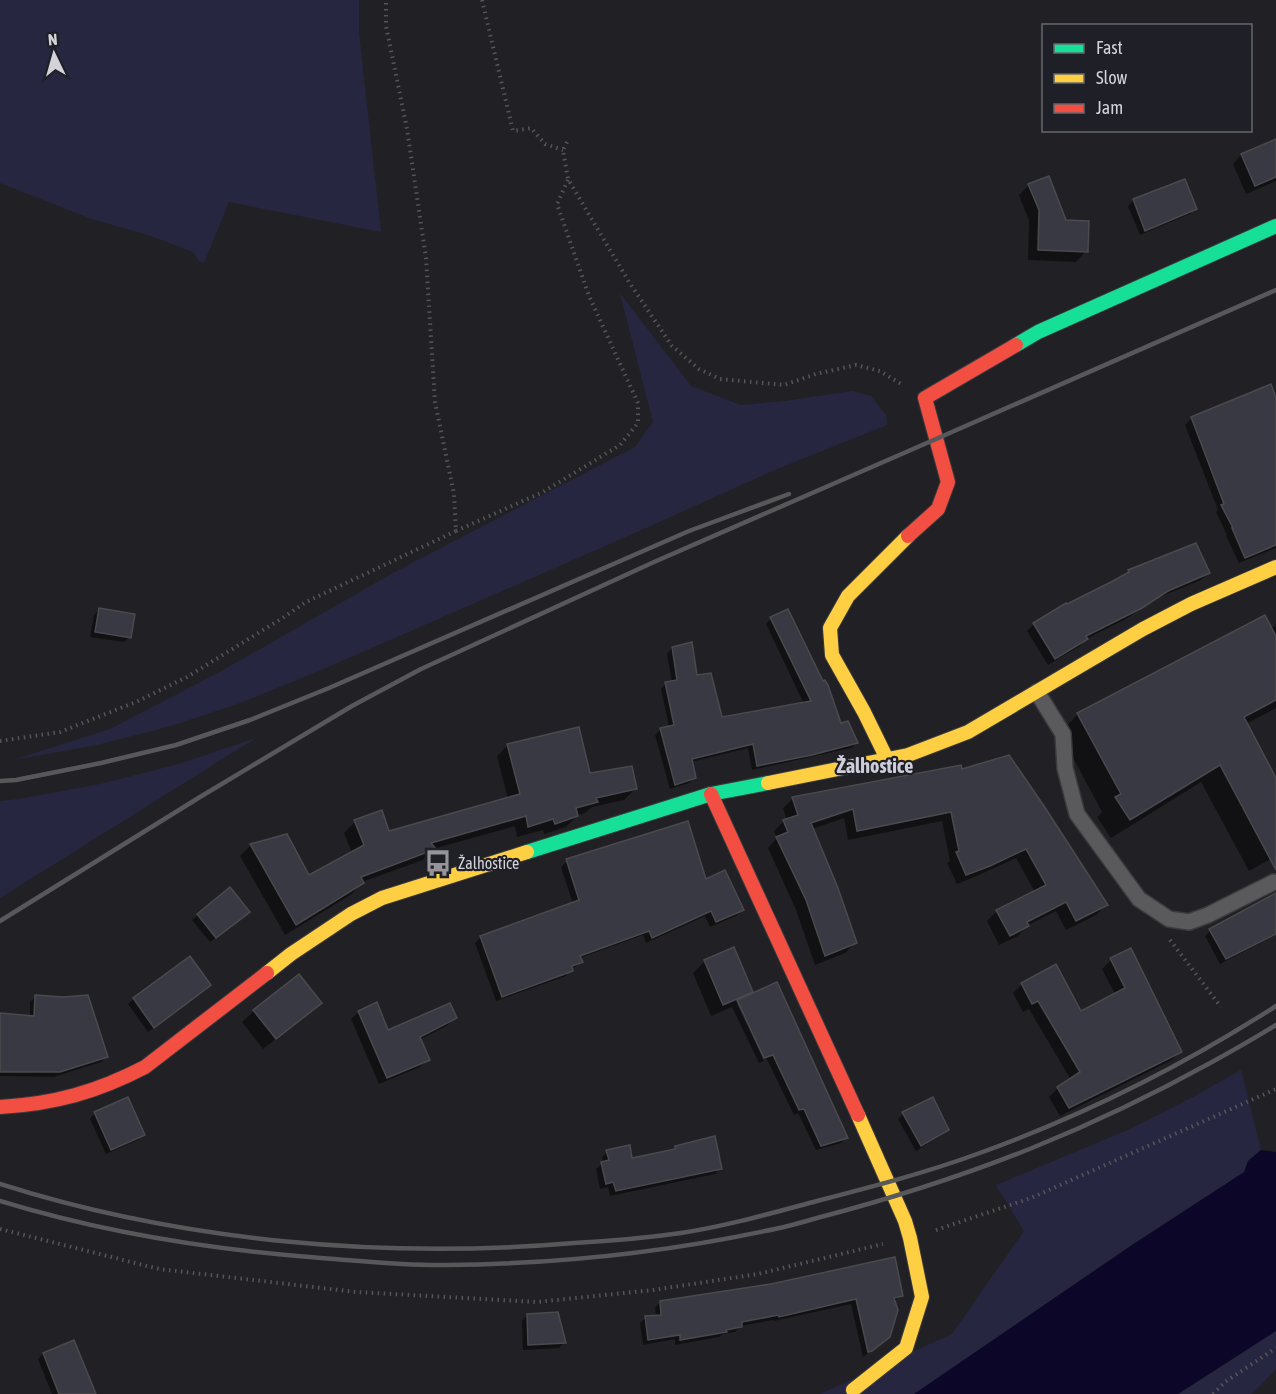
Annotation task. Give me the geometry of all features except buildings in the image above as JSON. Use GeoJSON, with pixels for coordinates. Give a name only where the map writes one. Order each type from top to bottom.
{"type":"FeatureCollection","features":[{"type":"Feature","properties":{"kind":"street"},"geometry":{"type":"LineString","coordinates":[[887,759],[832,655],[830,628],[848,596],[938,509],[948,482],[925,398],[1038,332],[1276,226]]}},
{"type":"Feature","properties":{"kind":"street"},"geometry":{"type":"LineString","coordinates":[[0,1107],[28,1106],[62,1100],[123,1080],[145,1067],[291,954],[351,914],[382,898],[711,794],[908,754],[968,732],[1143,629],[1202,599],[1276,567]]}},
{"type":"Feature","properties":{"kind":"street"},"geometry":{"type":"LineString","coordinates":[[711,794],[871,1142],[910,1238],[922,1298],[906,1348],[853,1390]]}},
{"type":"Feature","properties":{"kind":"lane"},"geometry":{"type":"LineString","coordinates":[[1037,692],[1063,734],[1065,768],[1077,814],[1139,899],[1169,919],[1190,922],[1274,882]]}},
{"type":"Feature","properties":{"kind":"path"},"geometry":{"type":"LineString","coordinates":[[386,0],[386,26],[407,129],[426,258],[435,402],[454,494],[456,531]]}},
{"type":"Feature","properties":{"kind":"path"},"geometry":{"type":"LineString","coordinates":[[482,0],[513,131],[531,128],[545,144],[563,150]]}},
{"type":"Feature","properties":{"kind":"path"},"geometry":{"type":"LineString","coordinates":[[567,142],[563,150],[568,179],[629,282],[672,346],[699,369],[720,379],[784,385],[816,374],[856,365],[880,370],[925,398]]}},
{"type":"Feature","properties":{"kind":"path"},"geometry":{"type":"LineString","coordinates":[[0,741],[60,732],[135,702],[187,677],[306,602],[543,492],[620,445],[638,423],[638,403],[589,296],[557,204],[568,179]]}},
{"type":"Feature","properties":{"kind":"path"},"geometry":{"type":"LineString","coordinates":[[1166,935],[1221,1008]]}},
{"type":"Feature","properties":{"kind":"path"},"geometry":{"type":"LineString","coordinates":[[0,1229],[159,1269],[357,1292],[537,1302],[653,1290],[758,1274],[910,1238],[1031,1198],[1276,1089]]}},
{"type":"Feature","properties":{"kind":"path"},"geometry":{"type":"LineString","coordinates":[[1213,1394],[1225,1382],[1276,1348]]}},
{"type":"Feature","properties":{"kind":"shaded area"},"geometry":{"type":"Polygon","coordinates":[[[0,0],[359,0],[359,33],[381,232],[229,202],[204,263],[198,260],[193,252],[151,236],[92,219],[0,183],[0,0]]]}},
{"type":"Feature","properties":{"kind":"shaded area"},"geometry":{"type":"Polygon","coordinates":[[[620,293],[691,386],[741,405],[852,391],[871,396],[886,415],[887,425],[777,469],[397,637],[243,702],[171,726],[97,745],[13,760],[110,729],[218,673],[393,573],[635,447],[653,422],[620,293]]]}},
{"type":"Feature","properties":{"kind":"shaded area"},"geometry":{"type":"Polygon","coordinates":[[[256,738],[0,898],[0,801],[105,783],[182,763],[256,738]]]}},
{"type":"Feature","properties":{"kind":"shaded area"},"geometry":{"type":"Polygon","coordinates":[[[1241,1070],[1261,1150],[1248,1161],[1245,1172],[1132,1245],[914,1394],[820,1394],[952,1334],[1024,1231],[996,1185],[1130,1129],[1241,1070]]]}},
{"type":"Feature","properties":{"kind":"shaded area"},"geometry":{"type":"Polygon","coordinates":[[[1261,1150],[1276,1152],[1276,1331],[1178,1394],[914,1394],[1132,1245],[1244,1172],[1248,1161],[1261,1150]]]}},
{"type":"Feature","properties":{"kind":"shaded area"},"geometry":{"type":"Polygon","coordinates":[[[1276,1331],[1276,1369],[1252,1394],[1178,1394],[1276,1331]]]}},
{"type":"Feature","properties":{"kind":"railway"},"geometry":{"type":"LineString","coordinates":[[0,921],[352,706],[421,669],[654,562],[1276,290]]}},
{"type":"Feature","properties":{"kind":"railway"},"geometry":{"type":"LineString","coordinates":[[0,781],[16,780],[101,763],[176,745],[250,720],[329,688],[689,531],[789,494]]}},
{"type":"Feature","properties":{"kind":"railway"},"geometry":{"type":"LineString","coordinates":[[0,1184],[69,1204],[140,1220],[284,1241],[357,1247],[430,1249],[502,1247],[681,1233],[749,1219],[898,1179],[957,1161],[1016,1139],[1131,1088],[1205,1049],[1276,1006]]}},
{"type":"Feature","properties":{"kind":"railway"},"geometry":{"type":"LineString","coordinates":[[0,1201],[119,1231],[199,1245],[280,1255],[368,1262],[431,1265],[487,1264],[567,1260],[647,1251],[785,1227],[899,1195],[979,1168],[1124,1108],[1276,1025]]}},
{"type":"Feature","properties":{"kind":"traffic: fast"},"geometry":{"type":"LineString","coordinates":[[1016,345],[1038,332],[1276,226]]}},
{"type":"Feature","properties":{"kind":"traffic: fast"},"geometry":{"type":"LineString","coordinates":[[527,852],[711,794],[768,783]]}},
{"type":"Feature","properties":{"kind":"traffic: slow"},"geometry":{"type":"LineString","coordinates":[[887,759],[832,655],[830,628],[848,596],[908,536]]}},
{"type":"Feature","properties":{"kind":"traffic: slow"},"geometry":{"type":"LineString","coordinates":[[768,783],[908,755],[968,732],[1143,629],[1191,604],[1276,567]]}},
{"type":"Feature","properties":{"kind":"traffic: slow"},"geometry":{"type":"LineString","coordinates":[[267,973],[351,914],[382,898],[527,852]]}},
{"type":"Feature","properties":{"kind":"traffic: slow"},"geometry":{"type":"LineString","coordinates":[[853,1390],[906,1348],[922,1297],[905,1221],[858,1115]]}},
{"type":"Feature","properties":{"kind":"traffic: jam"},"geometry":{"type":"LineString","coordinates":[[908,536],[938,509],[948,482],[925,398],[1016,345]]}},
{"type":"Feature","properties":{"kind":"traffic: jam"},"geometry":{"type":"LineString","coordinates":[[711,794],[858,1115]]}},
{"type":"Feature","properties":{"kind":"traffic: jam"},"geometry":{"type":"LineString","coordinates":[[0,1107],[57,1100],[92,1090],[145,1067],[267,973]]}},
{"type":"Feature","properties":{"kind":"place","name":"Žalhostice"},"geometry":{"type":"Point","coordinates":[438,863]}},
{"type":"Feature","properties":{"kind":"district","name":"Žalhostice"},"geometry":{"type":"Point","coordinates":[875,766]}}]}
